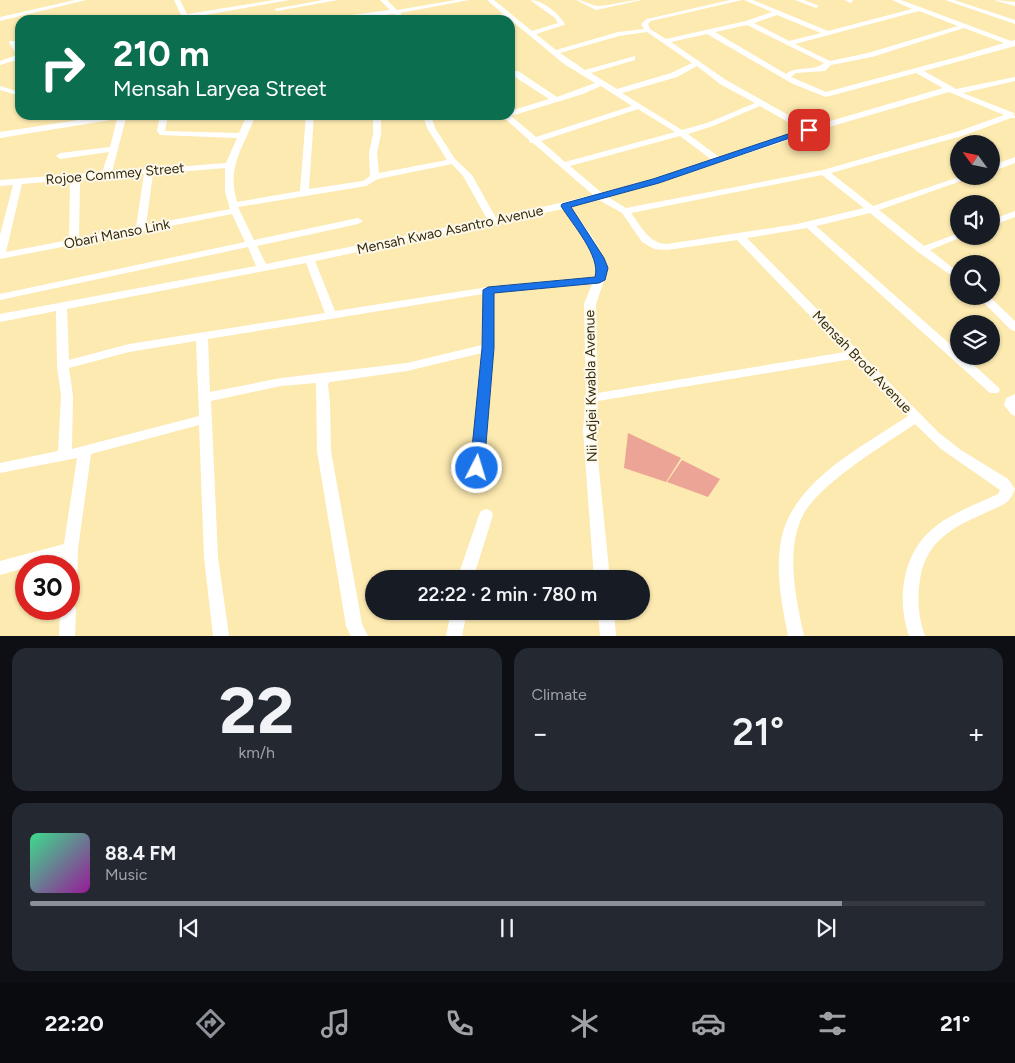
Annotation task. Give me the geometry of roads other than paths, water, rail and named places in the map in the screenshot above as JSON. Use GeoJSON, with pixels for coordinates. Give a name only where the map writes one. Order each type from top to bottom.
{"type":"FeatureCollection","features":[{"type":"Feature","properties":{"kind":"street"},"geometry":{"type":"LineString","coordinates":[[17,15],[83,0]]}},
{"type":"Feature","properties":{"kind":"street"},"geometry":{"type":"LineString","coordinates":[[177,0],[184,15]]}},
{"type":"Feature","properties":{"kind":"street"},"geometry":{"type":"LineString","coordinates":[[192,15],[287,0]]}},
{"type":"Feature","properties":{"kind":"street"},"geometry":{"type":"LineString","coordinates":[[238,8],[241,13],[249,14],[334,0]]}},
{"type":"Feature","properties":{"kind":"street"},"geometry":{"type":"LineString","coordinates":[[383,0],[398,15]]}},
{"type":"Feature","properties":{"kind":"street"},"geometry":{"type":"LineString","coordinates":[[365,15],[466,0]]}},
{"type":"Feature","properties":{"kind":"street"},"geometry":{"type":"LineString","coordinates":[[490,0],[509,14]]}},
{"type":"Feature","properties":{"kind":"street"},"geometry":{"type":"LineString","coordinates":[[532,0],[557,17],[562,24],[532,33]]}},
{"type":"Feature","properties":{"kind":"street"},"geometry":{"type":"LineString","coordinates":[[579,0],[598,14]]}},
{"type":"Feature","properties":{"kind":"street"},"geometry":{"type":"LineString","coordinates":[[599,0],[609,6]]}},
{"type":"Feature","properties":{"kind":"street"},"geometry":{"type":"LineString","coordinates":[[591,7],[609,6],[639,0]]}},
{"type":"Feature","properties":{"kind":"street"},"geometry":{"type":"LineString","coordinates":[[739,0],[649,20],[644,24],[648,30],[698,63],[714,77],[809,130]]}},
{"type":"Feature","properties":{"kind":"street"},"geometry":{"type":"LineString","coordinates":[[747,0],[828,33]]}},
{"type":"Feature","properties":{"kind":"street"},"geometry":{"type":"LineString","coordinates":[[798,0],[816,6]]}},
{"type":"Feature","properties":{"kind":"street"},"geometry":{"type":"LineString","coordinates":[[895,0],[1014,44]]}},
{"type":"Feature","properties":{"kind":"street"},"geometry":{"type":"LineString","coordinates":[[948,0],[1015,22]]}},
{"type":"Feature","properties":{"kind":"street"},"geometry":{"type":"LineString","coordinates":[[998,0],[1015,4]]}},
{"type":"Feature","properties":{"kind":"street"},"geometry":{"type":"LineString","coordinates":[[789,43],[919,9]]}},
{"type":"Feature","properties":{"kind":"street"},"geometry":{"type":"LineString","coordinates":[[665,41],[748,23],[776,13]]}},
{"type":"Feature","properties":{"kind":"street"},"geometry":{"type":"LineString","coordinates":[[503,15],[509,14]]}},
{"type":"Feature","properties":{"kind":"street"},"geometry":{"type":"LineString","coordinates":[[0,19],[15,16]]}},
{"type":"Feature","properties":{"kind":"street"},"geometry":{"type":"LineString","coordinates":[[515,19],[599,84],[639,106],[718,160]]}},
{"type":"Feature","properties":{"kind":"street"},"geometry":{"type":"LineString","coordinates":[[748,23],[829,63]]}},
{"type":"Feature","properties":{"kind":"street"},"geometry":{"type":"LineString","coordinates":[[787,76],[790,72],[802,69],[822,69],[829,63],[868,55],[964,26]]}},
{"type":"Feature","properties":{"kind":"street"},"geometry":{"type":"LineString","coordinates":[[556,52],[603,38],[648,30]]}},
{"type":"Feature","properties":{"kind":"street"},"geometry":{"type":"LineString","coordinates":[[709,32],[740,46],[787,76],[822,94],[831,95],[1014,44]]}},
{"type":"Feature","properties":{"kind":"street"},"geometry":{"type":"LineString","coordinates":[[12,42],[15,47]]}},
{"type":"Feature","properties":{"kind":"street"},"geometry":{"type":"LineString","coordinates":[[0,62],[15,57]]}},
{"type":"Feature","properties":{"kind":"street"},"geometry":{"type":"LineString","coordinates":[[584,73],[632,58]]}},
{"type":"Feature","properties":{"kind":"street"},"geometry":{"type":"LineString","coordinates":[[616,92],[674,75],[698,63]]}},
{"type":"Feature","properties":{"kind":"street"},"geometry":{"type":"LineString","coordinates":[[918,71],[952,90],[1013,116]]}},
{"type":"Feature","properties":{"kind":"street"},"geometry":{"type":"LineString","coordinates":[[515,73],[556,100]]}},
{"type":"Feature","properties":{"kind":"street","name":"Mensah Kwao Asantro Avenue"},"geometry":{"type":"LineString","coordinates":[[0,318],[566,206],[601,197],[809,130],[952,90],[1015,79]]}},
{"type":"Feature","properties":{"kind":"street"},"geometry":{"type":"LineString","coordinates":[[515,112],[599,84]]}},
{"type":"Feature","properties":{"kind":"street"},"geometry":{"type":"LineString","coordinates":[[0,88],[15,92]]}},
{"type":"Feature","properties":{"kind":"street"},"geometry":{"type":"LineString","coordinates":[[562,165],[679,132],[704,127],[741,112],[744,108],[762,103]]}},
{"type":"Feature","properties":{"kind":"street"},"geometry":{"type":"LineString","coordinates":[[533,141],[639,106]]}},
{"type":"Feature","properties":{"kind":"street"},"geometry":{"type":"LineString","coordinates":[[625,211],[824,172],[962,133],[1013,116]]}},
{"type":"Feature","properties":{"kind":"street"},"geometry":{"type":"LineString","coordinates":[[0,135],[49,123],[77,120]]}},
{"type":"Feature","properties":{"kind":"street"},"geometry":{"type":"LineString","coordinates":[[106,175],[123,120]]}},
{"type":"Feature","properties":{"kind":"street"},"geometry":{"type":"LineString","coordinates":[[163,120],[163,133],[240,136]]}},
{"type":"Feature","properties":{"kind":"street"},"geometry":{"type":"LineString","coordinates":[[249,120],[240,136],[230,165],[228,184],[233,208],[253,244],[262,266]]}},
{"type":"Feature","properties":{"kind":"street"},"geometry":{"type":"LineString","coordinates":[[304,193],[310,120]]}},
{"type":"Feature","properties":{"kind":"street"},"geometry":{"type":"LineString","coordinates":[[375,177],[373,153],[377,134],[377,120]]}},
{"type":"Feature","properties":{"kind":"street"},"geometry":{"type":"LineString","coordinates":[[429,120],[431,128],[452,160],[468,175],[492,220]]}},
{"type":"Feature","properties":{"kind":"street"},"geometry":{"type":"LineString","coordinates":[[510,120],[601,197],[625,211],[646,240],[658,247],[667,248],[808,224],[870,210],[950,183]]}},
{"type":"Feature","properties":{"kind":"street"},"geometry":{"type":"LineString","coordinates":[[60,156],[114,150]]}},
{"type":"Feature","properties":{"kind":"street","name":"Obari Manso Link"},"geometry":{"type":"LineString","coordinates":[[0,256],[141,229],[304,193],[366,183],[375,177],[452,160]]}},
{"type":"Feature","properties":{"kind":"street"},"geometry":{"type":"LineString","coordinates":[[1000,166],[1015,160]]}},
{"type":"Feature","properties":{"kind":"street","name":"Rojoe Commey Street"},"geometry":{"type":"LineString","coordinates":[[0,183],[230,165]]}},
{"type":"Feature","properties":{"kind":"street"},"geometry":{"type":"LineString","coordinates":[[141,229],[149,172]]}},
{"type":"Feature","properties":{"kind":"street"},"geometry":{"type":"LineString","coordinates":[[824,172],[950,271]]}},
{"type":"Feature","properties":{"kind":"street"},"geometry":{"type":"LineString","coordinates":[[74,178],[74,242]]}},
{"type":"Feature","properties":{"kind":"street"},"geometry":{"type":"LineString","coordinates":[[0,256],[18,182]]}},
{"type":"Feature","properties":{"kind":"street","name":"Nii Adjei Kwabla Avenue"},"geometry":{"type":"LineString","coordinates":[[566,206],[599,258],[603,268],[592,292],[590,304],[592,398],[589,430],[601,570]]}},
{"type":"Feature","properties":{"kind":"street"},"geometry":{"type":"LineString","coordinates":[[1000,220],[1015,214]]}},
{"type":"Feature","properties":{"kind":"street"},"geometry":{"type":"LineString","coordinates":[[0,297],[358,220]]}},
{"type":"Feature","properties":{"kind":"street"},"geometry":{"type":"LineString","coordinates":[[808,224],[994,390]]}},
{"type":"Feature","properties":{"kind":"street","name":"Mensah Brodi Avenue"},"geometry":{"type":"LineString","coordinates":[[739,236],[916,417],[815,489],[797,512],[787,545],[787,596],[796,636]]}},
{"type":"Feature","properties":{"kind":"street"},"geometry":{"type":"LineString","coordinates":[[922,250],[950,239]]}},
{"type":"Feature","properties":{"kind":"street"},"geometry":{"type":"LineString","coordinates":[[309,258],[331,314]]}},
{"type":"Feature","properties":{"kind":"street"},"geometry":{"type":"LineString","coordinates":[[63,366],[117,351],[331,314],[488,290],[599,280]]}},
{"type":"Feature","properties":{"kind":"street"},"geometry":{"type":"LineString","coordinates":[[477,468],[488,348],[488,290]]}},
{"type":"Feature","properties":{"kind":"street"},"geometry":{"type":"LineString","coordinates":[[992,305],[1012,323]]}},
{"type":"Feature","properties":{"kind":"street"},"geometry":{"type":"LineString","coordinates":[[61,306],[63,366],[67,396],[66,454]]}},
{"type":"Feature","properties":{"kind":"street"},"geometry":{"type":"LineString","coordinates":[[202,336],[211,556],[221,636]]}},
{"type":"Feature","properties":{"kind":"street"},"geometry":{"type":"LineString","coordinates":[[204,398],[281,382],[407,367],[488,348]]}},
{"type":"Feature","properties":{"kind":"street"},"geometry":{"type":"LineString","coordinates":[[592,398],[856,354]]}},
{"type":"Feature","properties":{"kind":"street"},"geometry":{"type":"LineString","coordinates":[[326,378],[322,384],[324,452],[354,626],[360,636]]}},
{"type":"Feature","properties":{"kind":"street"},"geometry":{"type":"LineString","coordinates":[[1015,398],[1010,401],[1010,405],[1015,411]]}},
{"type":"Feature","properties":{"kind":"street"},"geometry":{"type":"LineString","coordinates":[[916,417],[927,431],[944,446],[1003,483],[1008,489],[1003,498],[930,536],[918,552],[913,566],[910,607],[912,624],[917,636]]}},
{"type":"Feature","properties":{"kind":"street"},"geometry":{"type":"LineString","coordinates":[[0,468],[85,451],[205,420]]}},
{"type":"Feature","properties":{"kind":"street"},"geometry":{"type":"LineString","coordinates":[[71,555],[85,451]]}},
{"type":"Feature","properties":{"kind":"street"},"geometry":{"type":"LineString","coordinates":[[468,570],[486,515]]}},
{"type":"Feature","properties":{"kind":"street"},"geometry":{"type":"LineString","coordinates":[[0,568],[71,549]]}},
{"type":"Feature","properties":{"kind":"street"},"geometry":{"type":"LineString","coordinates":[[67,636],[68,620]]}},
{"type":"Feature","properties":{"kind":"street"},"geometry":{"type":"LineString","coordinates":[[454,636],[457,620]]}},
{"type":"Feature","properties":{"kind":"street"},"geometry":{"type":"LineString","coordinates":[[607,620],[608,636]]}}]}
